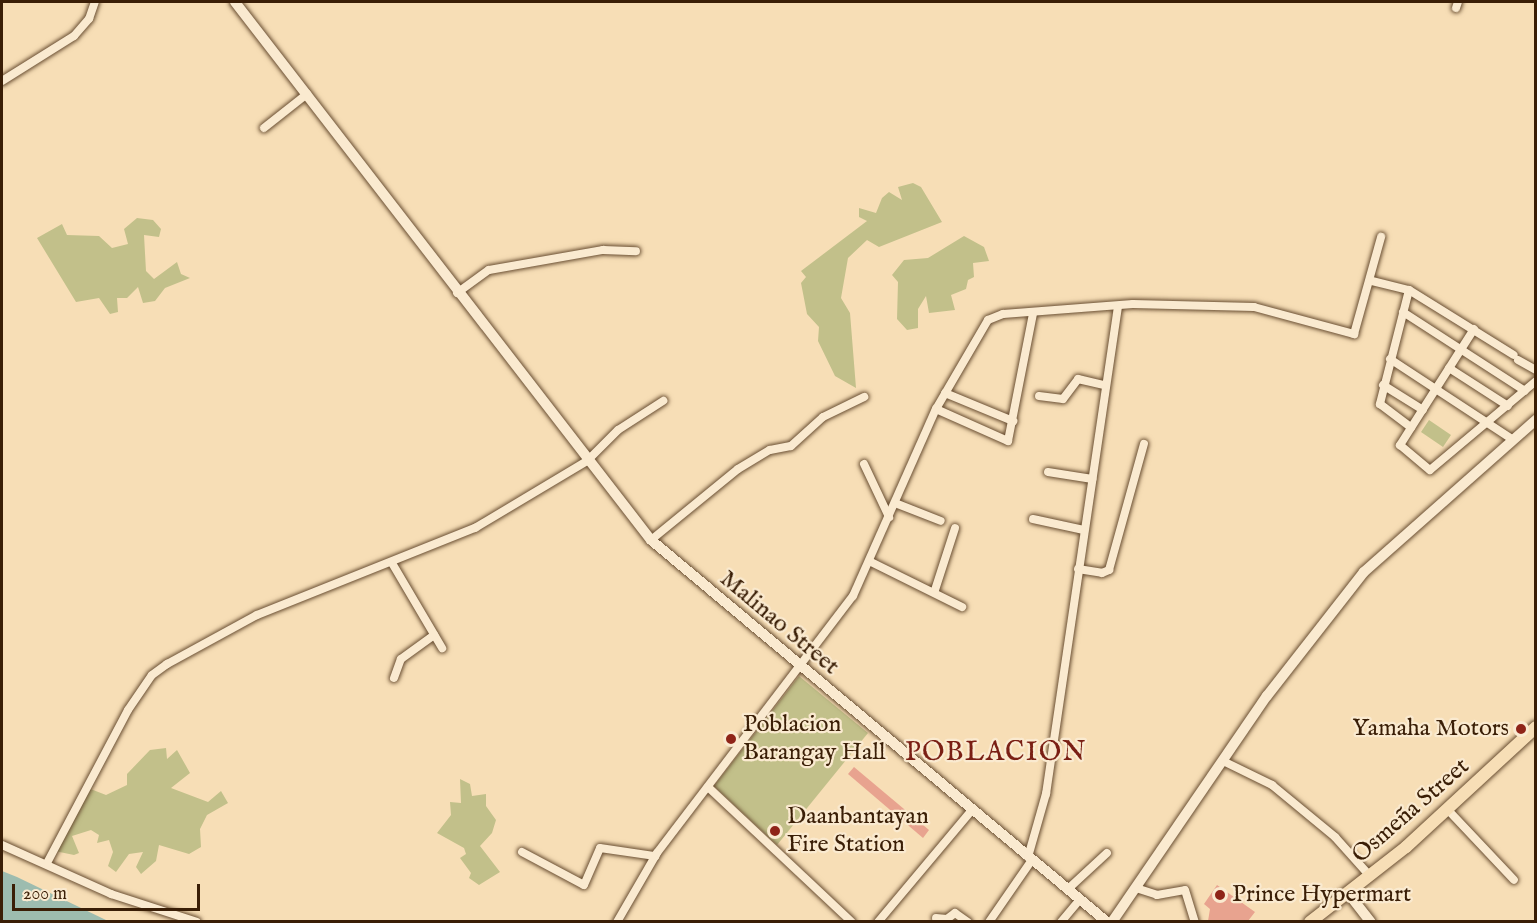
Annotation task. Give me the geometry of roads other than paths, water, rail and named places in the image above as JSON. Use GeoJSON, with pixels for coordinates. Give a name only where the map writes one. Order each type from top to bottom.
{"type":"FeatureCollection","features":[{"type":"Feature","properties":{"kind":"main road","name":"Malinao Street"},"geometry":{"type":"LineString","coordinates":[[236,2],[457,293],[651,540],[800,668],[1107,921]]}},
{"type":"Feature","properties":{"kind":"main road"},"geometry":{"type":"LineString","coordinates":[[1112,921],[1285,671],[1370,566],[1536,420]]}},
{"type":"Feature","properties":{"kind":"main road","name":"Osmeña Street"},"geometry":{"type":"LineString","coordinates":[[1310,921],[1370,876],[1448,810],[1536,727]]}},
{"type":"Feature","properties":{"kind":"main road"},"geometry":{"type":"LineString","coordinates":[[1348,893],[1371,921]]}},
{"type":"Feature","properties":{"kind":"street"},"geometry":{"type":"LineString","coordinates":[[2,81],[74,36],[89,19],[95,2]]}},
{"type":"Feature","properties":{"kind":"street"},"geometry":{"type":"LineString","coordinates":[[264,128],[307,94]]}},
{"type":"Feature","properties":{"kind":"street"},"geometry":{"type":"LineString","coordinates":[[617,921],[655,856],[853,596],[936,409],[992,318],[1118,306],[1254,307],[1354,334],[1372,281],[1381,237]]}},
{"type":"Feature","properties":{"kind":"street"},"geometry":{"type":"LineString","coordinates":[[457,293],[489,270],[603,250],[636,251]]}},
{"type":"Feature","properties":{"kind":"street"},"geometry":{"type":"LineString","coordinates":[[1372,281],[1409,290],[1536,370]]}},
{"type":"Feature","properties":{"kind":"street"},"geometry":{"type":"LineString","coordinates":[[1409,290],[1380,404],[1411,427]]}},
{"type":"Feature","properties":{"kind":"street"},"geometry":{"type":"LineString","coordinates":[[989,921],[1030,859],[1046,794],[1118,306]]}},
{"type":"Feature","properties":{"kind":"street"},"geometry":{"type":"LineString","coordinates":[[1403,312],[1525,391]]}},
{"type":"Feature","properties":{"kind":"street"},"geometry":{"type":"LineString","coordinates":[[936,409],[1005,442],[1013,421],[1034,314]]}},
{"type":"Feature","properties":{"kind":"street"},"geometry":{"type":"LineString","coordinates":[[1474,329],[1400,445],[1430,470],[1536,381]]}},
{"type":"Feature","properties":{"kind":"street"},"geometry":{"type":"LineString","coordinates":[[1390,359],[1512,439]]}},
{"type":"Feature","properties":{"kind":"street"},"geometry":{"type":"LineString","coordinates":[[1449,368],[1508,406]]}},
{"type":"Feature","properties":{"kind":"street"},"geometry":{"type":"LineString","coordinates":[[1039,396],[1063,399],[1078,379],[1105,385]]}},
{"type":"Feature","properties":{"kind":"street"},"geometry":{"type":"LineString","coordinates":[[1383,385],[1423,410]]}},
{"type":"Feature","properties":{"kind":"street"},"geometry":{"type":"LineString","coordinates":[[945,393],[1013,421]]}},
{"type":"Feature","properties":{"kind":"street"},"geometry":{"type":"LineString","coordinates":[[651,540],[738,469],[771,450],[791,446],[823,417],[864,397]]}},
{"type":"Feature","properties":{"kind":"street"},"geometry":{"type":"LineString","coordinates":[[47,863],[82,791],[152,675],[192,648],[257,615],[475,528],[587,461],[618,430],[663,401]]}},
{"type":"Feature","properties":{"kind":"street"},"geometry":{"type":"LineString","coordinates":[[1078,569],[1102,573],[1109,570],[1144,444]]}},
{"type":"Feature","properties":{"kind":"street"},"geometry":{"type":"LineString","coordinates":[[864,464],[889,517]]}},
{"type":"Feature","properties":{"kind":"street"},"geometry":{"type":"LineString","coordinates":[[1048,472],[1092,479]]}},
{"type":"Feature","properties":{"kind":"street"},"geometry":{"type":"LineString","coordinates":[[895,503],[941,521]]}},
{"type":"Feature","properties":{"kind":"street"},"geometry":{"type":"LineString","coordinates":[[1033,519],[1084,530]]}},
{"type":"Feature","properties":{"kind":"street"},"geometry":{"type":"LineString","coordinates":[[934,590],[955,528]]}},
{"type":"Feature","properties":{"kind":"street"},"geometry":{"type":"LineString","coordinates":[[869,561],[934,590],[962,607]]}},
{"type":"Feature","properties":{"kind":"street"},"geometry":{"type":"LineString","coordinates":[[392,563],[442,648]]}},
{"type":"Feature","properties":{"kind":"street"},"geometry":{"type":"LineString","coordinates":[[394,678],[401,659],[434,635]]}},
{"type":"Feature","properties":{"kind":"street"},"geometry":{"type":"LineString","coordinates":[[1223,761],[1272,785],[1335,837],[1370,876]]}},
{"type":"Feature","properties":{"kind":"street"},"geometry":{"type":"LineString","coordinates":[[708,787],[852,921]]}},
{"type":"Feature","properties":{"kind":"street"},"geometry":{"type":"LineString","coordinates":[[878,921],[972,810]]}},
{"type":"Feature","properties":{"kind":"street"},"geometry":{"type":"LineString","coordinates":[[1448,810],[1514,880]]}},
{"type":"Feature","properties":{"kind":"street"},"geometry":{"type":"LineString","coordinates":[[2,845],[47,863],[111,894],[197,921]]}},
{"type":"Feature","properties":{"kind":"street"},"geometry":{"type":"LineString","coordinates":[[522,852],[584,885],[595,850],[600,848],[655,856]]}},
{"type":"Feature","properties":{"kind":"street"},"geometry":{"type":"LineString","coordinates":[[1068,889],[1107,853]]}},
{"type":"Feature","properties":{"kind":"street"},"geometry":{"type":"LineString","coordinates":[[1136,888],[1157,895],[1185,890],[1195,921]]}},
{"type":"Feature","properties":{"kind":"street"},"geometry":{"type":"LineString","coordinates":[[1061,921],[1080,899]]}},
{"type":"Feature","properties":{"kind":"street"},"geometry":{"type":"LineString","coordinates":[[936,918],[947,919],[955,914],[968,921]]}},
{"type":"Feature","properties":{"kind":"place","name":"Yamaha Motors"},"geometry":{"type":"Point","coordinates":[1521,729]}},
{"type":"Feature","properties":{"kind":"place","name":"Poblacion Barangay Hall"},"geometry":{"type":"Point","coordinates":[731,739]}},
{"type":"Feature","properties":{"kind":"place","name":"Daanbantayan Fire Station"},"geometry":{"type":"Point","coordinates":[775,831]}},
{"type":"Feature","properties":{"kind":"place","name":"Prince Hypermart"},"geometry":{"type":"Point","coordinates":[1220,895]}},
{"type":"Feature","properties":{"kind":"district","name":"POBLACION"},"geometry":{"type":"Point","coordinates":[996,754]}}]}
